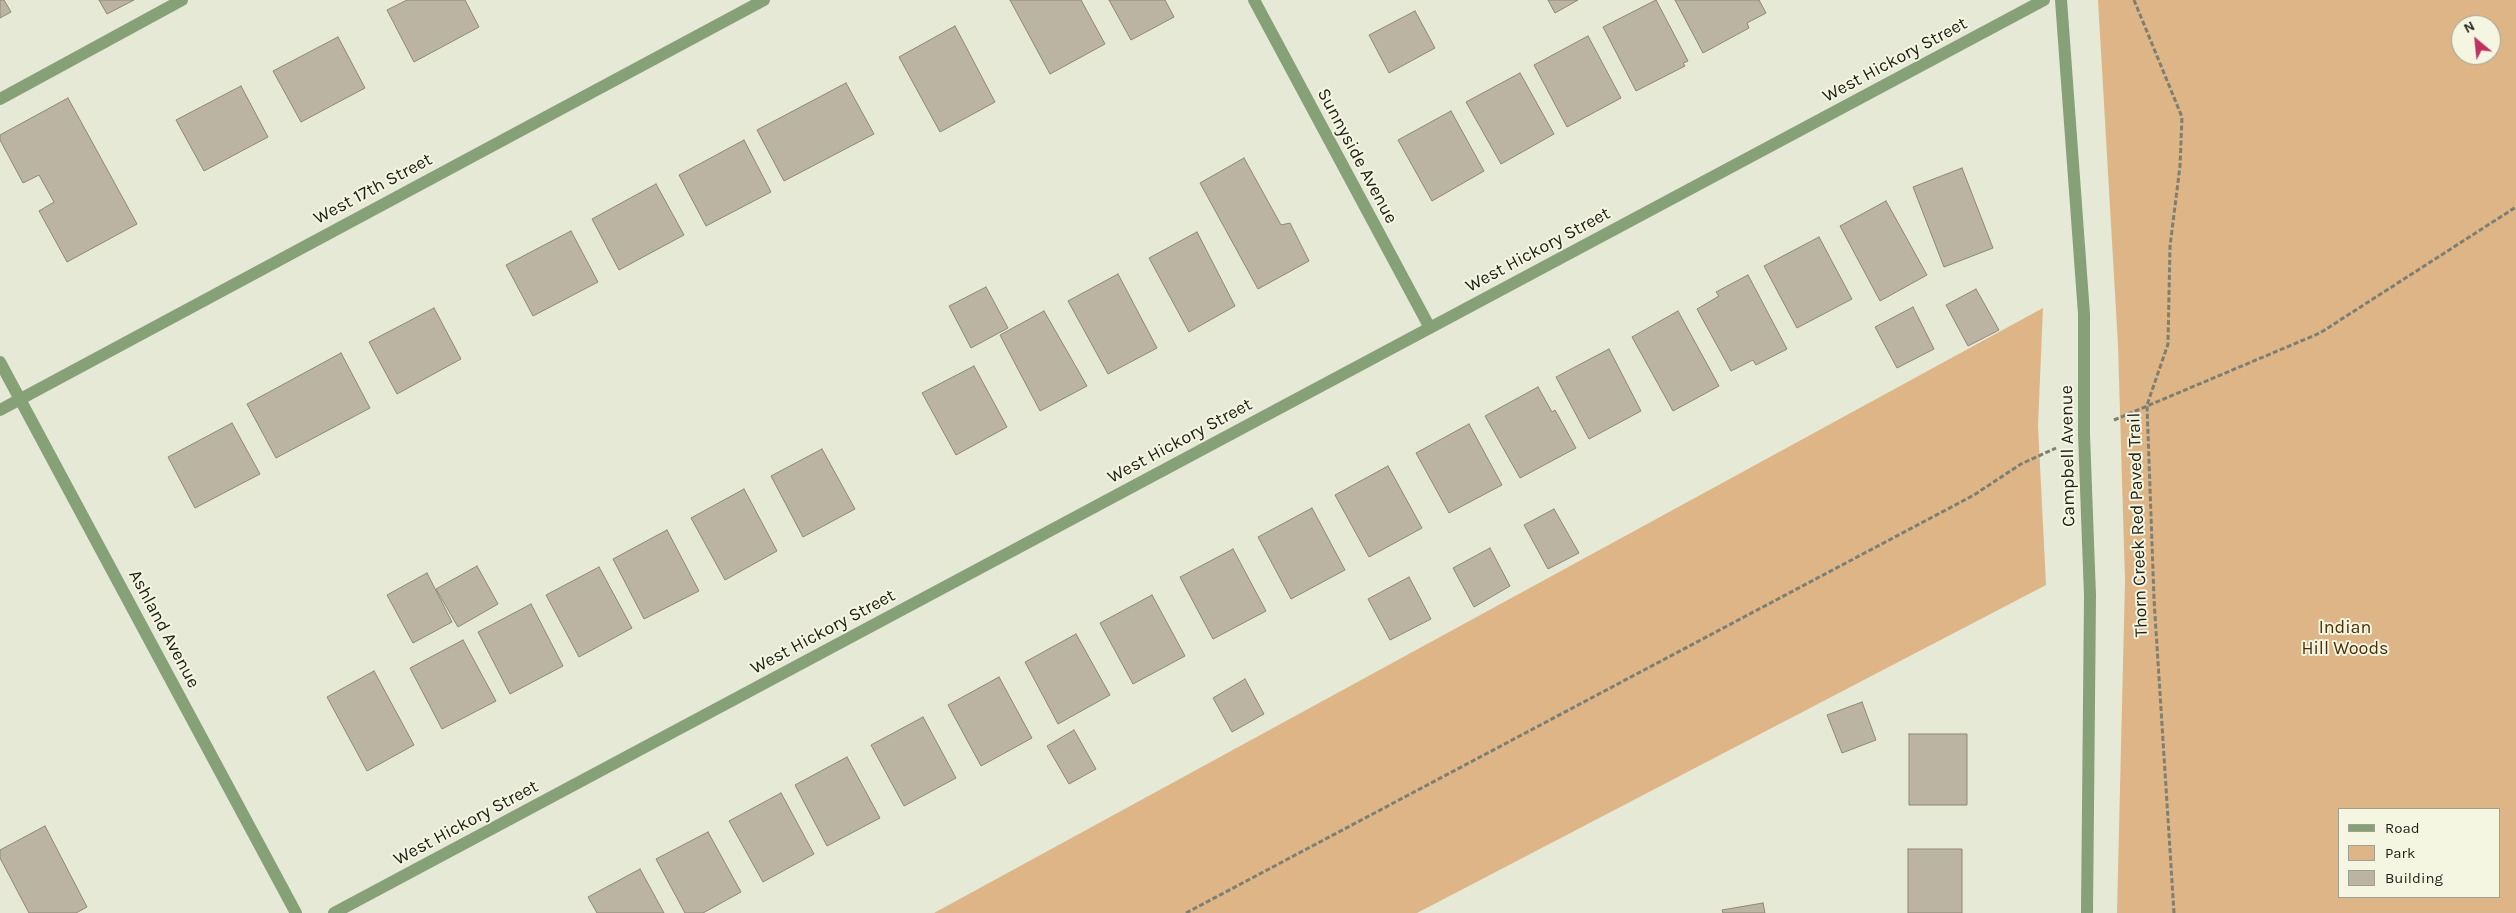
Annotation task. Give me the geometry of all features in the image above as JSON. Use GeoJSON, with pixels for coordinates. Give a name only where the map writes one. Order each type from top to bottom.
{"type":"FeatureCollection","features":[{"type":"Feature","properties":{"kind":"street"},"geometry":{"type":"LineString","coordinates":[[0,98],[182,0]]}},
{"type":"Feature","properties":{"kind":"street","name":"West 17th Street"},"geometry":{"type":"LineString","coordinates":[[0,410],[764,0]]}},
{"type":"Feature","properties":{"kind":"street","name":"Sunnyside Avenue"},"geometry":{"type":"LineString","coordinates":[[1254,0],[1430,328]]}},
{"type":"Feature","properties":{"kind":"street","name":"West Hickory Street"},"geometry":{"type":"LineString","coordinates":[[334,913],[2044,0]]}},
{"type":"Feature","properties":{"kind":"street","name":"Campbell Avenue"},"geometry":{"type":"LineString","coordinates":[[2062,0],[2084,314],[2084,434],[2090,596],[2087,913]]}},
{"type":"Feature","properties":{"kind":"street","name":"Ashland Avenue"},"geometry":{"type":"LineString","coordinates":[[0,362],[296,913]]}},
{"type":"Feature","properties":{"kind":"path","name":"Thorn Creek Red Paved Trail"},"geometry":{"type":"LineString","coordinates":[[2134,0],[2182,118],[2180,166],[2170,246],[2168,344],[2147,404],[2154,599],[2174,913]]}},
{"type":"Feature","properties":{"kind":"path"},"geometry":{"type":"LineString","coordinates":[[2138,409],[2320,332],[2516,207]]}},
{"type":"Feature","properties":{"kind":"path"},"geometry":{"type":"LineString","coordinates":[[1186,913],[1974,495],[2021,464]]}},
{"type":"Feature","properties":{"kind":"green space","name":"Indian Hill Woods"},"geometry":{"type":"Polygon","coordinates":[[[2098,0],[2516,0],[2516,913],[2117,913],[2125,581],[2118,345],[2098,0]]]}},
{"type":"Feature","properties":{"kind":"green space"},"geometry":{"type":"Polygon","coordinates":[[[2043,308],[2038,426],[2046,585],[1417,913],[934,913],[2043,308]]]}},
{"type":"Feature","properties":{"kind":"building"},"geometry":{"type":"Polygon","coordinates":[[[0,0],[4,0],[11,12],[0,18],[0,0]]]}},
{"type":"Feature","properties":{"kind":"building"},"geometry":{"type":"Polygon","coordinates":[[[99,0],[134,0],[107,14],[99,0]]]}},
{"type":"Feature","properties":{"kind":"building"},"geometry":{"type":"Polygon","coordinates":[[[407,0],[465,0],[479,27],[414,62],[387,10],[407,0]]]}},
{"type":"Feature","properties":{"kind":"building"},"geometry":{"type":"Polygon","coordinates":[[[1010,0],[1081,0],[1105,44],[1050,74],[1010,0]]]}},
{"type":"Feature","properties":{"kind":"building"},"geometry":{"type":"Polygon","coordinates":[[[1109,0],[1165,0],[1174,17],[1131,40],[1109,0]]]}},
{"type":"Feature","properties":{"kind":"building"},"geometry":{"type":"Polygon","coordinates":[[[1548,0],[1578,0],[1555,13],[1548,0]]]}},
{"type":"Feature","properties":{"kind":"building"},"geometry":{"type":"Polygon","coordinates":[[[1656,0],[1688,61],[1683,63],[1685,66],[1636,91],[1603,27],[1656,0]]]}},
{"type":"Feature","properties":{"kind":"building"},"geometry":{"type":"Polygon","coordinates":[[[1675,0],[1759,0],[1766,13],[1747,23],[1749,28],[1703,53],[1675,0]]]}},
{"type":"Feature","properties":{"kind":"building"},"geometry":{"type":"Polygon","coordinates":[[[1415,11],[1435,48],[1389,73],[1369,35],[1415,11]]]}},
{"type":"Feature","properties":{"kind":"building"},"geometry":{"type":"Polygon","coordinates":[[[955,26],[995,102],[940,132],[899,57],[955,26]]]}},
{"type":"Feature","properties":{"kind":"building"},"geometry":{"type":"Polygon","coordinates":[[[1588,36],[1621,98],[1567,127],[1534,65],[1588,36]]]}},
{"type":"Feature","properties":{"kind":"building"},"geometry":{"type":"Polygon","coordinates":[[[338,37],[365,88],[301,122],[273,71],[338,37]]]}},
{"type":"Feature","properties":{"kind":"building"},"geometry":{"type":"Polygon","coordinates":[[[1520,73],[1554,134],[1501,164],[1466,102],[1520,73]]]}},
{"type":"Feature","properties":{"kind":"building"},"geometry":{"type":"Polygon","coordinates":[[[846,83],[874,134],[784,181],[757,130],[846,83]]]}},
{"type":"Feature","properties":{"kind":"building"},"geometry":{"type":"Polygon","coordinates":[[[241,86],[268,137],[204,171],[176,120],[241,86]]]}},
{"type":"Feature","properties":{"kind":"building"},"geometry":{"type":"Polygon","coordinates":[[[68,98],[137,224],[67,262],[39,211],[54,202],[39,175],[23,183],[0,140],[0,135],[68,98]]]}},
{"type":"Feature","properties":{"kind":"building"},"geometry":{"type":"Polygon","coordinates":[[[1451,111],[1484,171],[1432,201],[1398,140],[1451,111]]]}},
{"type":"Feature","properties":{"kind":"building"},"geometry":{"type":"Polygon","coordinates":[[[744,140],[771,192],[706,226],[679,175],[744,140]]]}},
{"type":"Feature","properties":{"kind":"building"},"geometry":{"type":"Polygon","coordinates":[[[1244,158],[1281,225],[1290,223],[1309,261],[1258,289],[1200,183],[1244,158]]]}},
{"type":"Feature","properties":{"kind":"building"},"geometry":{"type":"Polygon","coordinates":[[[1962,168],[1993,248],[1944,267],[1913,187],[1962,168]]]}},
{"type":"Feature","properties":{"kind":"building"},"geometry":{"type":"Polygon","coordinates":[[[656,184],[684,235],[619,270],[592,219],[656,184]]]}},
{"type":"Feature","properties":{"kind":"building"},"geometry":{"type":"Polygon","coordinates":[[[1886,201],[1927,275],[1880,301],[1840,226],[1886,201]]]}},
{"type":"Feature","properties":{"kind":"building"},"geometry":{"type":"Polygon","coordinates":[[[571,231],[598,282],[533,316],[506,265],[571,231]]]}},
{"type":"Feature","properties":{"kind":"building"},"geometry":{"type":"Polygon","coordinates":[[[1197,232],[1235,306],[1189,332],[1149,258],[1197,232]]]}},
{"type":"Feature","properties":{"kind":"building"},"geometry":{"type":"Polygon","coordinates":[[[1819,237],[1852,299],[1797,328],[1764,266],[1819,237]]]}},
{"type":"Feature","properties":{"kind":"building"},"geometry":{"type":"Polygon","coordinates":[[[1118,274],[1157,348],[1108,374],[1068,301],[1118,274]]]}},
{"type":"Feature","properties":{"kind":"building"},"geometry":{"type":"Polygon","coordinates":[[[1748,275],[1787,349],[1756,365],[1753,360],[1731,371],[1697,309],[1719,296],[1716,292],[1748,275]]]}},
{"type":"Feature","properties":{"kind":"building"},"geometry":{"type":"Polygon","coordinates":[[[986,287],[1008,328],[971,348],[949,306],[986,287]]]}},
{"type":"Feature","properties":{"kind":"building"},"geometry":{"type":"Polygon","coordinates":[[[1976,289],[1999,330],[1968,346],[1946,305],[1976,289]]]}},
{"type":"Feature","properties":{"kind":"building"},"geometry":{"type":"Polygon","coordinates":[[[1913,307],[1934,349],[1897,368],[1875,327],[1913,307]]]}},
{"type":"Feature","properties":{"kind":"building"},"geometry":{"type":"Polygon","coordinates":[[[434,308],[461,359],[397,394],[369,342],[434,308]]]}},
{"type":"Feature","properties":{"kind":"building"},"geometry":{"type":"Polygon","coordinates":[[[1044,311],[1087,386],[1040,411],[1000,335],[1044,311]]]}},
{"type":"Feature","properties":{"kind":"building"},"geometry":{"type":"Polygon","coordinates":[[[1678,311],[1719,386],[1673,411],[1632,337],[1678,311]]]}},
{"type":"Feature","properties":{"kind":"building"},"geometry":{"type":"Polygon","coordinates":[[[1609,349],[1641,411],[1589,439],[1556,377],[1609,349]]]}},
{"type":"Feature","properties":{"kind":"building"},"geometry":{"type":"Polygon","coordinates":[[[341,353],[370,408],[276,458],[247,404],[341,353]]]}},
{"type":"Feature","properties":{"kind":"building"},"geometry":{"type":"Polygon","coordinates":[[[974,366],[1007,427],[956,455],[922,393],[974,366]]]}},
{"type":"Feature","properties":{"kind":"building"},"geometry":{"type":"Polygon","coordinates":[[[1538,387],[1552,412],[1555,410],[1576,448],[1520,478],[1485,416],[1538,387]]]}},
{"type":"Feature","properties":{"kind":"building"},"geometry":{"type":"Polygon","coordinates":[[[232,423],[260,474],[195,508],[168,457],[232,423]]]}},
{"type":"Feature","properties":{"kind":"building"},"geometry":{"type":"Polygon","coordinates":[[[1469,424],[1502,485],[1449,513],[1416,453],[1469,424]]]}},
{"type":"Feature","properties":{"kind":"building"},"geometry":{"type":"Polygon","coordinates":[[[822,449],[855,509],[803,537],[771,476],[822,449]]]}},
{"type":"Feature","properties":{"kind":"building"},"geometry":{"type":"Polygon","coordinates":[[[1388,466],[1422,528],[1369,557],[1335,495],[1388,466]]]}},
{"type":"Feature","properties":{"kind":"building"},"geometry":{"type":"Polygon","coordinates":[[[744,489],[777,551],[725,580],[691,518],[744,489]]]}},
{"type":"Feature","properties":{"kind":"building"},"geometry":{"type":"Polygon","coordinates":[[[1312,508],[1345,570],[1291,599],[1258,537],[1312,508]]]}},
{"type":"Feature","properties":{"kind":"building"},"geometry":{"type":"Polygon","coordinates":[[[1554,509],[1579,553],[1548,569],[1524,525],[1554,509]]]}},
{"type":"Feature","properties":{"kind":"building"},"geometry":{"type":"Polygon","coordinates":[[[667,530],[699,591],[644,619],[613,559],[667,530]]]}},
{"type":"Feature","properties":{"kind":"building"},"geometry":{"type":"Polygon","coordinates":[[[1490,548],[1510,586],[1474,607],[1453,568],[1490,548]]]}},
{"type":"Feature","properties":{"kind":"building"},"geometry":{"type":"Polygon","coordinates":[[[1233,549],[1266,611],[1213,639],[1180,577],[1233,549]]]}},
{"type":"Feature","properties":{"kind":"building"},"geometry":{"type":"Polygon","coordinates":[[[477,566],[498,604],[458,627],[436,589],[477,566]]]}},
{"type":"Feature","properties":{"kind":"building"},"geometry":{"type":"Polygon","coordinates":[[[599,567],[632,628],[579,657],[546,595],[599,567]]]}},
{"type":"Feature","properties":{"kind":"building"},"geometry":{"type":"Polygon","coordinates":[[[427,573],[452,622],[413,643],[387,595],[427,573]]]}},
{"type":"Feature","properties":{"kind":"building"},"geometry":{"type":"Polygon","coordinates":[[[1409,577],[1431,619],[1390,640],[1368,599],[1409,577]]]}},
{"type":"Feature","properties":{"kind":"building"},"geometry":{"type":"Polygon","coordinates":[[[1152,595],[1185,656],[1133,684],[1100,623],[1152,595]]]}},
{"type":"Feature","properties":{"kind":"building"},"geometry":{"type":"Polygon","coordinates":[[[531,604],[563,666],[510,694],[478,632],[531,604]]]}},
{"type":"Feature","properties":{"kind":"building"},"geometry":{"type":"Polygon","coordinates":[[[1076,634],[1110,695],[1058,724],[1025,662],[1076,634]]]}},
{"type":"Feature","properties":{"kind":"building"},"geometry":{"type":"Polygon","coordinates":[[[463,640],[496,701],[442,729],[410,668],[463,640]]]}},
{"type":"Feature","properties":{"kind":"building"},"geometry":{"type":"Polygon","coordinates":[[[374,671],[414,745],[367,771],[327,697],[374,671]]]}},
{"type":"Feature","properties":{"kind":"building"},"geometry":{"type":"Polygon","coordinates":[[[999,677],[1032,738],[981,766],[948,705],[999,677]]]}},
{"type":"Feature","properties":{"kind":"building"},"geometry":{"type":"Polygon","coordinates":[[[1245,679],[1264,714],[1232,732],[1213,698],[1245,679]]]}},
{"type":"Feature","properties":{"kind":"building"},"geometry":{"type":"Polygon","coordinates":[[[1862,702],[1876,740],[1842,753],[1827,715],[1862,702]]]}},
{"type":"Feature","properties":{"kind":"building"},"geometry":{"type":"Polygon","coordinates":[[[923,717],[956,778],[904,806],[871,745],[923,717]]]}},
{"type":"Feature","properties":{"kind":"building"},"geometry":{"type":"Polygon","coordinates":[[[1074,730],[1096,769],[1069,784],[1047,746],[1074,730]]]}},
{"type":"Feature","properties":{"kind":"building"},"geometry":{"type":"Polygon","coordinates":[[[1909,734],[1967,734],[1967,805],[1909,805],[1909,734]]]}},
{"type":"Feature","properties":{"kind":"building"},"geometry":{"type":"Polygon","coordinates":[[[847,757],[880,818],[827,846],[795,785],[847,757]]]}},
{"type":"Feature","properties":{"kind":"building"},"geometry":{"type":"Polygon","coordinates":[[[781,793],[814,854],[763,882],[729,821],[781,793]]]}},
{"type":"Feature","properties":{"kind":"building"},"geometry":{"type":"Polygon","coordinates":[[[45,826],[87,907],[76,913],[29,913],[0,858],[0,850],[45,826]]]}},
{"type":"Feature","properties":{"kind":"building"},"geometry":{"type":"Polygon","coordinates":[[[708,832],[741,892],[703,913],[685,913],[656,859],[708,832]]]}},
{"type":"Feature","properties":{"kind":"building"},"geometry":{"type":"Polygon","coordinates":[[[1908,849],[1962,849],[1962,913],[1908,913],[1908,849]]]}},
{"type":"Feature","properties":{"kind":"building"},"geometry":{"type":"Polygon","coordinates":[[[640,869],[664,913],[597,913],[588,897],[640,869]]]}},
{"type":"Feature","properties":{"kind":"building"},"geometry":{"type":"Polygon","coordinates":[[[1763,903],[1765,913],[1723,913],[1722,910],[1763,903]]]}}]}
